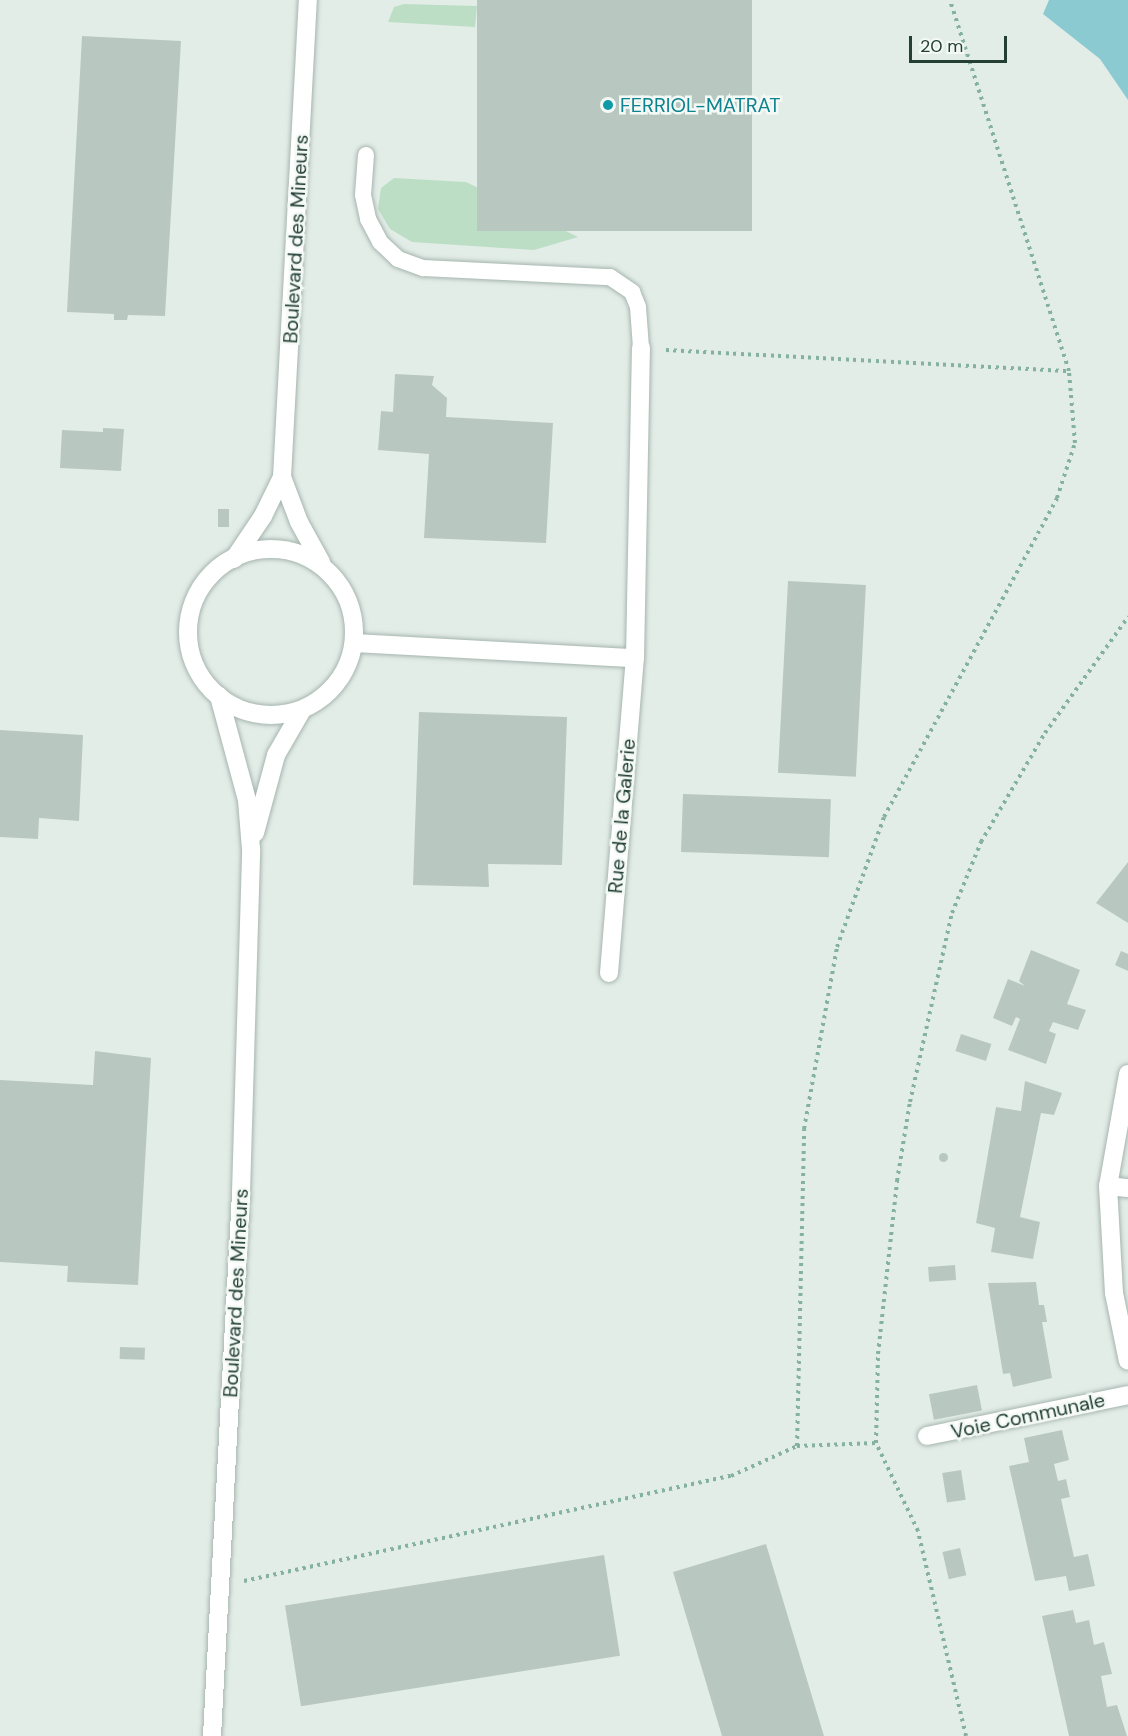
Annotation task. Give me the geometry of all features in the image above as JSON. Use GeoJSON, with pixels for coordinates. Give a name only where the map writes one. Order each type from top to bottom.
{"type":"FeatureCollection","features":[{"type":"Feature","properties":{"kind":"street","name":"Boulevard des Mineurs"},"geometry":{"type":"LineString","coordinates":[[234,559],[263,516],[282,477],[308,0]]}},
{"type":"Feature","properties":{"kind":"street","name":"Rue de la Galerie"},"geometry":{"type":"LineString","coordinates":[[609,973],[635,658],[641,348]]}},
{"type":"Feature","properties":{"kind":"street","name":"Boulevard des Mineurs"},"geometry":{"type":"LineString","coordinates":[[282,477],[299,522],[327,572]]}},
{"type":"Feature","properties":{"kind":"street"},"geometry":{"type":"LineString","coordinates":[[256,548],[286,549],[306,555],[327,572],[339,582],[352,608],[354,643],[342,677],[322,699],[302,710],[258,716],[228,705],[197,674],[187,636],[196,593],[218,566],[256,548]]}},
{"type":"Feature","properties":{"kind":"street"},"geometry":{"type":"LineString","coordinates":[[354,643],[635,658]]}},
{"type":"Feature","properties":{"kind":"street","name":"Boulevard des Mineurs"},"geometry":{"type":"LineString","coordinates":[[212,1736],[241,1193],[251,849],[247,800],[219,696]]}},
{"type":"Feature","properties":{"kind":"street","name":"Boulevard des Mineurs"},"geometry":{"type":"LineString","coordinates":[[251,849],[276,755],[302,710]]}},
{"type":"Feature","properties":{"kind":"street"},"geometry":{"type":"LineString","coordinates":[[1128,1074],[1108,1186],[1114,1293],[1128,1361]]}},
{"type":"Feature","properties":{"kind":"street"},"geometry":{"type":"LineString","coordinates":[[1108,1186],[1128,1188]]}},
{"type":"Feature","properties":{"kind":"street","name":"Voie Communale"},"geometry":{"type":"LineString","coordinates":[[927,1436],[1128,1395]]}},
{"type":"Feature","properties":{"kind":"lane"},"geometry":{"type":"LineString","coordinates":[[366,155],[363,195],[368,219],[380,242],[398,259],[423,268],[610,277],[632,292],[638,307],[641,348]]}},
{"type":"Feature","properties":{"kind":"path"},"geometry":{"type":"LineString","coordinates":[[797,1446],[804,1129],[837,947],[884,817],[1057,498],[1075,443],[1069,371],[950,0]]}},
{"type":"Feature","properties":{"kind":"path"},"geometry":{"type":"LineString","coordinates":[[641,348],[1069,371]]}},
{"type":"Feature","properties":{"kind":"path"},"geometry":{"type":"LineString","coordinates":[[966,1736],[918,1532],[876,1443],[878,1354],[897,1181],[910,1102],[952,913],[981,842],[1045,733],[1128,617]]}},
{"type":"Feature","properties":{"kind":"path"},"geometry":{"type":"LineString","coordinates":[[220,1585],[731,1476],[797,1446],[876,1443]]}},
{"type":"Feature","properties":{"kind":"green space"},"geometry":{"type":"Polygon","coordinates":[[[404,4],[477,6],[475,27],[388,22],[394,7],[404,4]]]}},
{"type":"Feature","properties":{"kind":"green space"},"geometry":{"type":"Polygon","coordinates":[[[394,178],[466,182],[578,237],[534,250],[412,242],[390,229],[378,209],[381,188],[394,178]]]}},
{"type":"Feature","properties":{"kind":"water"},"geometry":{"type":"Polygon","coordinates":[[[1049,0],[1128,0],[1128,100],[1100,59],[1043,14],[1049,0]]]}},
{"type":"Feature","properties":{"kind":"building","name":"FERRIOL-MATRAT"},"geometry":{"type":"Polygon","coordinates":[[[477,0],[752,0],[752,231],[477,231],[477,0]]]}},
{"type":"Feature","properties":{"kind":"building"},"geometry":{"type":"Polygon","coordinates":[[[82,36],[181,41],[165,316],[128,315],[127,320],[114,320],[114,314],[67,312],[82,36]]]}},
{"type":"Feature","properties":{"kind":"building"},"geometry":{"type":"Polygon","coordinates":[[[395,374],[434,376],[432,385],[447,398],[446,417],[553,423],[546,543],[424,538],[429,454],[378,450],[381,411],[393,412],[395,374]]]}},
{"type":"Feature","properties":{"kind":"building"},"geometry":{"type":"Polygon","coordinates":[[[103,428],[124,429],[121,471],[60,468],[62,430],[103,432],[103,428]]]}},
{"type":"Feature","properties":{"kind":"building"},"geometry":{"type":"Polygon","coordinates":[[[218,509],[229,509],[229,527],[218,527],[218,509]]]}},
{"type":"Feature","properties":{"kind":"building"},"geometry":{"type":"Polygon","coordinates":[[[788,581],[866,585],[856,777],[778,773],[788,581]]]}},
{"type":"Feature","properties":{"kind":"building"},"geometry":{"type":"Polygon","coordinates":[[[419,712],[567,717],[562,865],[488,864],[489,887],[413,885],[419,712]]]}},
{"type":"Feature","properties":{"kind":"building"},"geometry":{"type":"Polygon","coordinates":[[[0,730],[83,735],[79,821],[39,818],[38,839],[0,837],[0,730]]]}},
{"type":"Feature","properties":{"kind":"building"},"geometry":{"type":"Polygon","coordinates":[[[683,794],[831,799],[829,857],[681,852],[683,794]]]}},
{"type":"Feature","properties":{"kind":"building"},"geometry":{"type":"Polygon","coordinates":[[[1128,862],[1128,923],[1096,903],[1128,862]]]}},
{"type":"Feature","properties":{"kind":"building"},"geometry":{"type":"Polygon","coordinates":[[[1031,950],[1080,970],[1067,1004],[1086,1010],[1078,1030],[1053,1022],[1049,1031],[1056,1034],[1046,1064],[1008,1050],[1020,1019],[1016,1017],[1012,1026],[993,1018],[1008,979],[1025,986],[1019,981],[1031,950]]]}},
{"type":"Feature","properties":{"kind":"building"},"geometry":{"type":"Polygon","coordinates":[[[1121,951],[1128,954],[1128,971],[1115,965],[1121,951]]]}},
{"type":"Feature","properties":{"kind":"building"},"geometry":{"type":"Polygon","coordinates":[[[961,1034],[991,1044],[986,1061],[955,1051],[961,1034]]]}},
{"type":"Feature","properties":{"kind":"building"},"geometry":{"type":"Polygon","coordinates":[[[95,1051],[151,1058],[138,1285],[67,1282],[68,1266],[0,1262],[0,1080],[93,1085],[95,1051]]]}},
{"type":"Feature","properties":{"kind":"building"},"geometry":{"type":"Polygon","coordinates":[[[1025,1081],[1062,1093],[1054,1115],[1041,1113],[1020,1217],[1040,1222],[1033,1259],[991,1252],[995,1228],[976,1223],[996,1107],[1021,1111],[1025,1081]]]}},
{"type":"Feature","properties":{"kind":"building"},"geometry":{"type":"Polygon","coordinates":[[[943,1153],[947,1157],[943,1161],[939,1157],[943,1153]]]}},
{"type":"Feature","properties":{"kind":"building"},"geometry":{"type":"Polygon","coordinates":[[[955,1265],[956,1280],[929,1282],[928,1267],[955,1265]]]}},
{"type":"Feature","properties":{"kind":"building"},"geometry":{"type":"Polygon","coordinates":[[[1036,1282],[1039,1305],[1044,1305],[1047,1322],[1042,1322],[1052,1378],[1013,1387],[1010,1373],[1003,1374],[988,1283],[1036,1282]]]}},
{"type":"Feature","properties":{"kind":"building"},"geometry":{"type":"Polygon","coordinates":[[[120,1347],[145,1348],[145,1360],[120,1359],[120,1347]]]}},
{"type":"Feature","properties":{"kind":"building"},"geometry":{"type":"Polygon","coordinates":[[[977,1385],[982,1411],[934,1420],[929,1394],[977,1385]]]}},
{"type":"Feature","properties":{"kind":"building"},"geometry":{"type":"Polygon","coordinates":[[[1062,1430],[1069,1460],[1054,1464],[1058,1481],[1066,1479],[1070,1497],[1061,1499],[1074,1557],[1088,1554],[1095,1586],[1069,1591],[1066,1576],[1035,1581],[1009,1466],[1029,1462],[1024,1438],[1062,1430]]]}},
{"type":"Feature","properties":{"kind":"building"},"geometry":{"type":"Polygon","coordinates":[[[961,1470],[966,1500],[947,1503],[942,1473],[961,1470]]]}},
{"type":"Feature","properties":{"kind":"building"},"geometry":{"type":"Polygon","coordinates":[[[766,1544],[824,1736],[722,1736],[673,1572],[766,1544]]]}},
{"type":"Feature","properties":{"kind":"building"},"geometry":{"type":"Polygon","coordinates":[[[960,1548],[966,1575],[949,1579],[942,1552],[960,1548]]]}},
{"type":"Feature","properties":{"kind":"building"},"geometry":{"type":"Polygon","coordinates":[[[604,1555],[620,1656],[301,1706],[285,1606],[604,1555]]]}},
{"type":"Feature","properties":{"kind":"building"},"geometry":{"type":"Polygon","coordinates":[[[1073,1610],[1076,1623],[1089,1620],[1094,1645],[1104,1642],[1112,1674],[1101,1676],[1107,1707],[1117,1705],[1127,1736],[1069,1736],[1042,1616],[1073,1610]]]}},
{"type":"Feature","properties":{"kind":"place","name":"FERRIOL-MATRAT"},"geometry":{"type":"Point","coordinates":[608,105]}}]}
